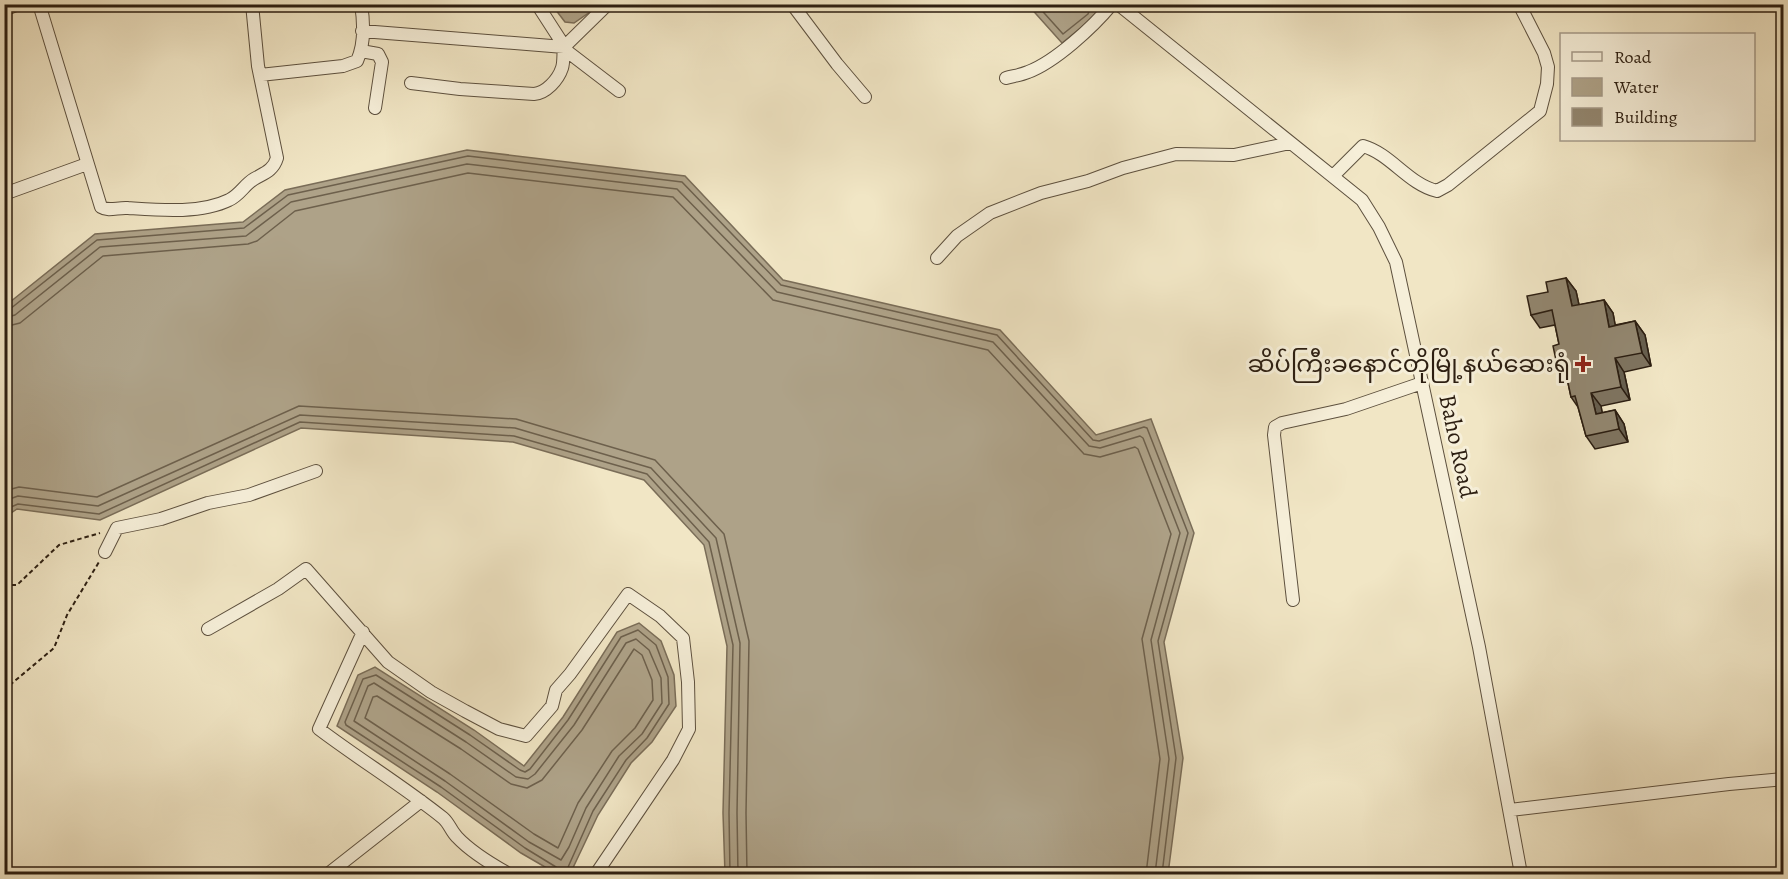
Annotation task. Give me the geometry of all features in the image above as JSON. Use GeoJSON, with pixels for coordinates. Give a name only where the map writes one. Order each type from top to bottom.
{"type":"FeatureCollection","features":[{"type":"Feature","properties":{"kind":"street"},"geometry":{"type":"LineString","coordinates":[[4,10],[18,4]]}},
{"type":"Feature","properties":{"kind":"street"},"geometry":{"type":"LineString","coordinates":[[39,4],[100,207],[103,210],[124,208],[152,211],[210,207],[240,194],[253,180],[269,171],[275,164],[277,158],[260,75],[252,4]]}},
{"type":"Feature","properties":{"kind":"street"},"geometry":{"type":"LineString","coordinates":[[260,75],[352,64],[357,61],[361,51],[361,4]]}},
{"type":"Feature","properties":{"kind":"street"},"geometry":{"type":"LineString","coordinates":[[537,4],[568,52],[619,91]]}},
{"type":"Feature","properties":{"kind":"street"},"geometry":{"type":"LineString","coordinates":[[411,83],[460,90],[543,93],[548,90],[562,68],[564,47],[608,4]]}},
{"type":"Feature","properties":{"kind":"street"},"geometry":{"type":"LineString","coordinates":[[792,4],[865,97]]}},
{"type":"Feature","properties":{"kind":"street"},"geometry":{"type":"LineString","coordinates":[[1006,78],[1029,72],[1064,49],[1090,28],[1112,4]]}},
{"type":"Feature","properties":{"kind":"street","name":"Baho Road"},"geometry":{"type":"LineString","coordinates":[[1118,4],[1362,200],[1379,227],[1396,262],[1479,647],[1521,874]]}},
{"type":"Feature","properties":{"kind":"street"},"geometry":{"type":"LineString","coordinates":[[1334,177],[1363,146],[1388,160],[1416,182],[1437,191],[1448,185],[1537,114],[1547,84],[1548,67],[1544,53],[1519,4]]}},
{"type":"Feature","properties":{"kind":"street"},"geometry":{"type":"LineString","coordinates":[[362,31],[564,47]]}},
{"type":"Feature","properties":{"kind":"street"},"geometry":{"type":"LineString","coordinates":[[361,51],[378,54],[381,57],[375,108]]}},
{"type":"Feature","properties":{"kind":"street"},"geometry":{"type":"LineString","coordinates":[[937,258],[957,236],[990,213],[1041,193],[1176,154],[1234,155],[1290,142]]}},
{"type":"Feature","properties":{"kind":"street"},"geometry":{"type":"LineString","coordinates":[[4,194],[87,164]]}},
{"type":"Feature","properties":{"kind":"street"},"geometry":{"type":"LineString","coordinates":[[1293,600],[1274,435],[1275,427],[1282,423],[1346,409],[1422,383]]}},
{"type":"Feature","properties":{"kind":"street"},"geometry":{"type":"LineString","coordinates":[[105,552],[117,528],[161,519],[208,503],[249,495],[316,471]]}},
{"type":"Feature","properties":{"kind":"street"},"geometry":{"type":"LineString","coordinates":[[208,629],[278,589],[306,569],[388,662],[431,692],[499,729],[526,736],[552,706],[556,690],[570,675],[628,594],[660,616],[683,638],[688,682],[689,729],[673,760],[596,874]]}},
{"type":"Feature","properties":{"kind":"street"},"geometry":{"type":"LineString","coordinates":[[363,632],[319,729],[421,801],[446,821],[456,836],[486,860],[509,874]]}},
{"type":"Feature","properties":{"kind":"street"},"geometry":{"type":"LineString","coordinates":[[1510,810],[1784,779]]}},
{"type":"Feature","properties":{"kind":"street"},"geometry":{"type":"LineString","coordinates":[[328,874],[421,801]]}},
{"type":"Feature","properties":{"kind":"path"},"geometry":{"type":"LineString","coordinates":[[4,585],[16,585],[59,545],[117,528]]}},
{"type":"Feature","properties":{"kind":"path"},"geometry":{"type":"LineString","coordinates":[[4,690],[54,648],[67,615],[105,552]]}},
{"type":"Feature","properties":{"kind":"water"},"geometry":{"type":"Polygon","coordinates":[[[552,5],[600,5],[574,23],[565,22],[552,5]]]}},
{"type":"Feature","properties":{"kind":"water"},"geometry":{"type":"Polygon","coordinates":[[[1028,5],[1096,5],[1100,9],[1093,18],[1062,43],[1028,5]]]}},
{"type":"Feature","properties":{"kind":"water"},"geometry":{"type":"Polygon","coordinates":[[[467,150],[685,176],[783,280],[1000,330],[1096,435],[1151,419],[1194,533],[1164,642],[1183,758],[1168,874],[725,874],[723,813],[727,646],[704,545],[644,480],[513,442],[301,428],[100,520],[17,509],[5,517],[5,306],[95,234],[243,222],[285,190],[467,150]]]}},
{"type":"Feature","properties":{"kind":"water"},"geometry":{"type":"Polygon","coordinates":[[[639,623],[661,641],[674,675],[676,706],[652,742],[631,763],[598,815],[570,874],[557,874],[521,853],[437,792],[337,726],[358,675],[375,667],[474,730],[524,766],[563,717],[617,632],[639,623]]]}},
{"type":"Feature","properties":{"kind":"building"},"geometry":{"type":"Polygon","coordinates":[[[1566,278],[1572,306],[1604,300],[1609,327],[1635,321],[1642,353],[1615,358],[1621,387],[1591,393],[1596,414],[1615,410],[1619,429],[1586,436],[1575,396],[1571,397],[1564,364],[1557,365],[1553,346],[1559,344],[1552,310],[1531,315],[1527,296],[1548,292],[1546,282],[1566,278]]]}},
{"type":"Feature","properties":{"kind":"place","name":"ဆိပ်ကြီးခနောင်တိုမြို့နယ်ဆေးရုံ"},"geometry":{"type":"Point","coordinates":[1583,364]}}]}
